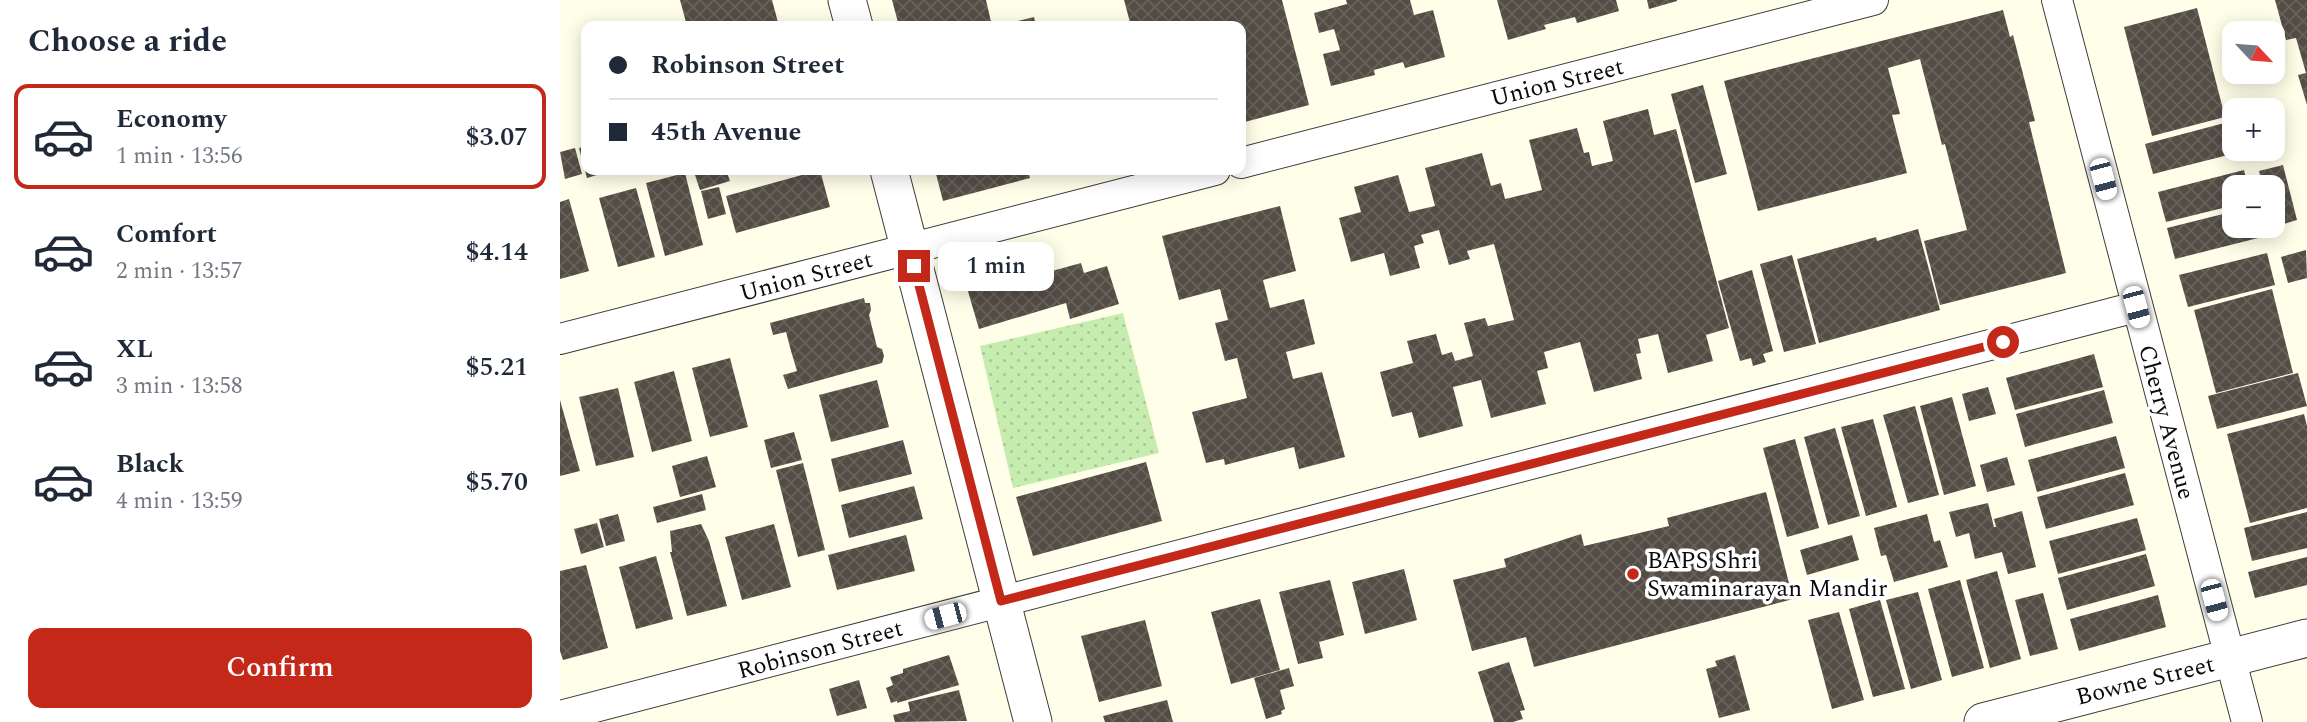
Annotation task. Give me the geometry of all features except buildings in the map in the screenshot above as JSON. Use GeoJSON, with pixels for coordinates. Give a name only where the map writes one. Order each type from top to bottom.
{"type":"FeatureCollection","features":[{"type":"Feature","properties":{"kind":"street"},"geometry":{"type":"LineString","coordinates":[[847,0],[853,21]]}},
{"type":"Feature","properties":{"kind":"street","name":"Union Street"},"geometry":{"type":"LineString","coordinates":[[1246,162],[1874,0]]}},
{"type":"Feature","properties":{"kind":"street","name":"Cherry Avenue"},"geometry":{"type":"LineString","coordinates":[[2057,0],[2247,722]]}},
{"type":"Feature","properties":{"kind":"street"},"geometry":{"type":"LineString","coordinates":[[891,175],[1033,722]]}},
{"type":"Feature","properties":{"kind":"street","name":"Union Street"},"geometry":{"type":"LineString","coordinates":[[560,340],[1196,175]]}},
{"type":"Feature","properties":{"kind":"street","name":"Robinson Street"},"geometry":{"type":"LineString","coordinates":[[560,716],[2136,307]]}},
{"type":"Feature","properties":{"kind":"street","name":"Bowne Street"},"geometry":{"type":"LineString","coordinates":[[1983,722],[2307,638]]}},
{"type":"Feature","properties":{"kind":"green space"},"geometry":{"type":"Polygon","coordinates":[[[1123,313],[1159,453],[1013,488],[980,346],[1123,313]]]}},
{"type":"Feature","properties":{"kind":"place","name":"BAPS Shri Swaminarayan Mandir"},"geometry":{"type":"Point","coordinates":[1633,574]}},
{"type":"Feature","properties":{"kind":"route"},"geometry":{"type":"LineString","coordinates":[[914,266],[1001,601],[2003,342]]}}]}
